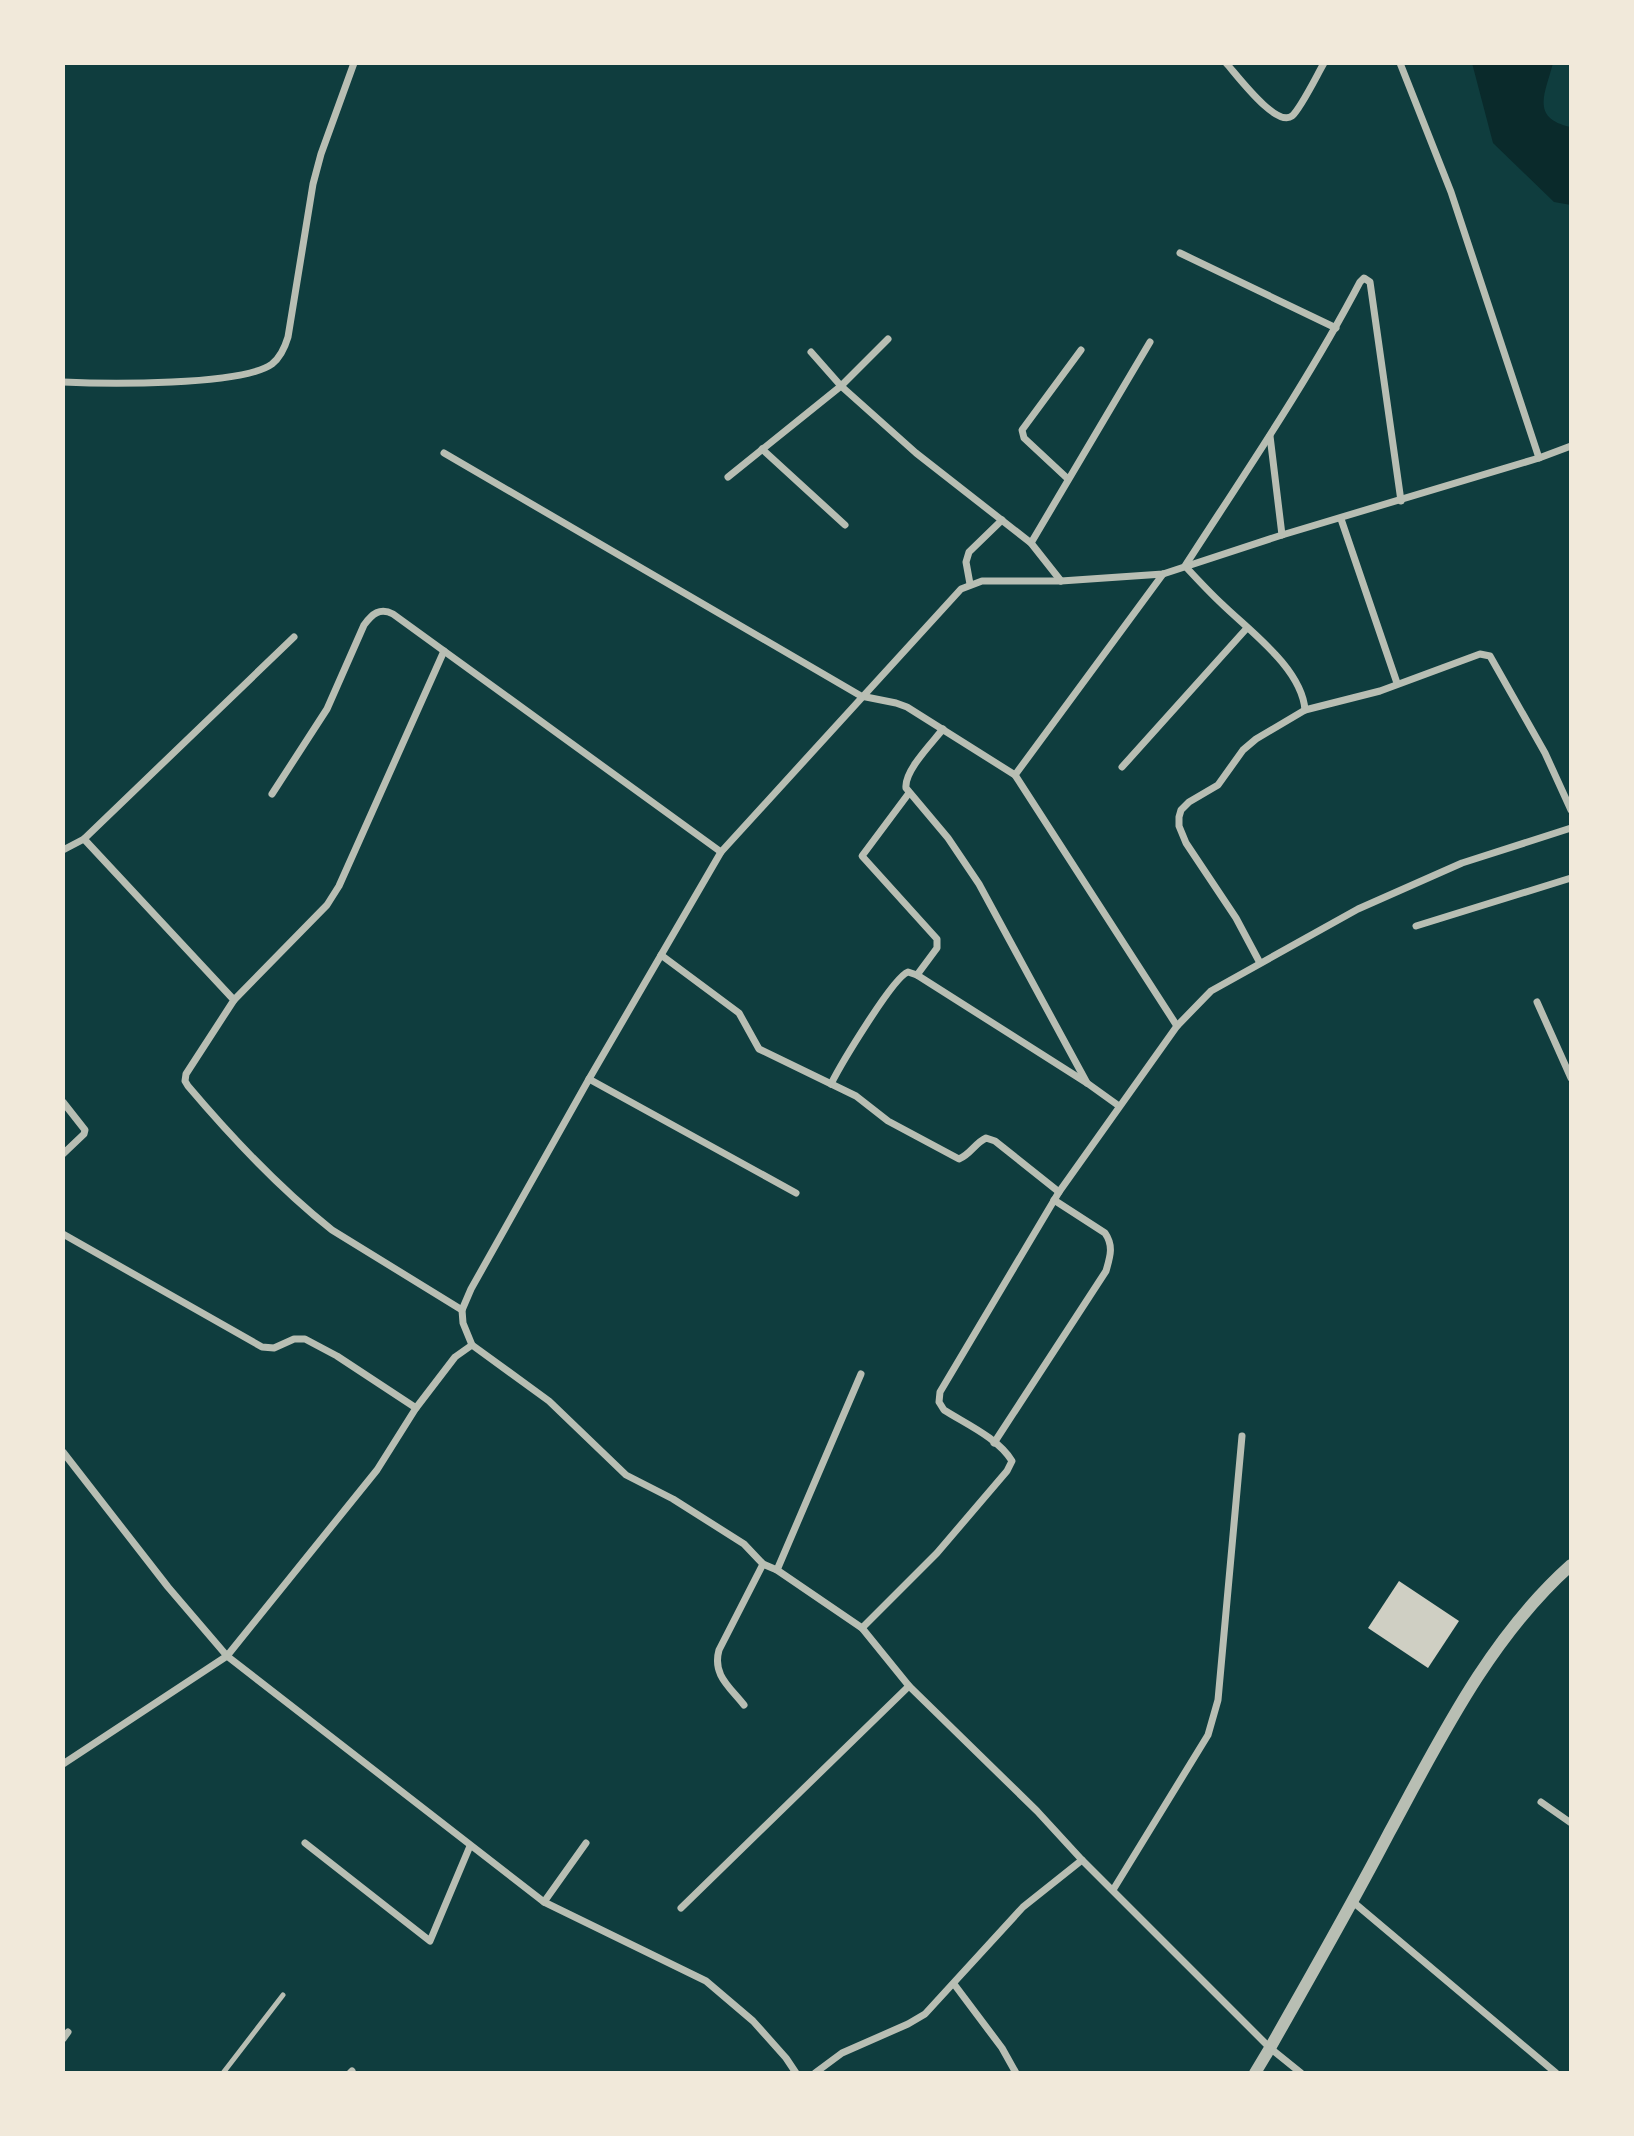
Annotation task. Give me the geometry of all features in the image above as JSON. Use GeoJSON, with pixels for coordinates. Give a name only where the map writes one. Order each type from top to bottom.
{"type":"FeatureCollection","features":[{"type":"Feature","properties":{"kind":"street"},"geometry":{"type":"LineString","coordinates":[[63,382],[157,382],[232,377],[264,369],[280,356],[288,337],[313,184],[354,63]]}},
{"type":"Feature","properties":{"kind":"street"},"geometry":{"type":"LineString","coordinates":[[1226,63],[1266,108],[1281,118],[1287,118],[1295,112],[1324,63]]}},
{"type":"Feature","properties":{"kind":"street"},"geometry":{"type":"LineString","coordinates":[[1400,63],[1451,192],[1539,458]]}},
{"type":"Feature","properties":{"kind":"street"},"geometry":{"type":"LineString","coordinates":[[1180,253],[1336,328]]}},
{"type":"Feature","properties":{"kind":"street"},"geometry":{"type":"LineString","coordinates":[[1185,566],[1336,328],[1361,280],[1368,279],[1401,501]]}},
{"type":"Feature","properties":{"kind":"street"},"geometry":{"type":"LineString","coordinates":[[728,477],[841,386],[888,339]]}},
{"type":"Feature","properties":{"kind":"street"},"geometry":{"type":"LineString","coordinates":[[1031,543],[1150,342]]}},
{"type":"Feature","properties":{"kind":"street"},"geometry":{"type":"LineString","coordinates":[[1068,479],[1024,438],[1021,430],[1081,350]]}},
{"type":"Feature","properties":{"kind":"street"},"geometry":{"type":"LineString","coordinates":[[811,352],[841,386],[952,482],[1031,543],[1061,581]]}},
{"type":"Feature","properties":{"kind":"street"},"geometry":{"type":"LineString","coordinates":[[1269,435],[1282,536]]}},
{"type":"Feature","properties":{"kind":"street"},"geometry":{"type":"LineString","coordinates":[[1301,2073],[1270,2049],[1082,1860],[1037,1811],[909,1686],[862,1628],[777,1570],[763,1564],[744,1544],[673,1499],[626,1475],[549,1401],[472,1345],[463,1323],[462,1310],[471,1289],[589,1079],[721,852],[951,598],[970,584],[1000,580],[1061,581],[1163,574],[1571,446]]}},
{"type":"Feature","properties":{"kind":"street"},"geometry":{"type":"LineString","coordinates":[[762,449],[845,525]]}},
{"type":"Feature","properties":{"kind":"street"},"geometry":{"type":"LineString","coordinates":[[444,453],[861,696],[896,703],[1015,775],[1177,1026]]}},
{"type":"Feature","properties":{"kind":"street"},"geometry":{"type":"LineString","coordinates":[[1341,519],[1397,683]]}},
{"type":"Feature","properties":{"kind":"street"},"geometry":{"type":"LineString","coordinates":[[970,584],[966,562],[969,552],[1002,520]]}},
{"type":"Feature","properties":{"kind":"street"},"geometry":{"type":"LineString","coordinates":[[1185,566],[1289,671],[1305,700],[1306,710]]}},
{"type":"Feature","properties":{"kind":"street"},"geometry":{"type":"LineString","coordinates":[[1015,775],[1163,574]]}},
{"type":"Feature","properties":{"kind":"street"},"geometry":{"type":"LineString","coordinates":[[272,794],[327,709],[364,625],[374,613],[389,611],[721,852]]}},
{"type":"Feature","properties":{"kind":"street"},"geometry":{"type":"LineString","coordinates":[[1122,767],[1247,628]]}},
{"type":"Feature","properties":{"kind":"street"},"geometry":{"type":"LineString","coordinates":[[63,850],[84,839],[294,637]]}},
{"type":"Feature","properties":{"kind":"street"},"geometry":{"type":"LineString","coordinates":[[444,651],[339,886],[327,905],[234,1000],[186,1074],[185,1081],[254,1159],[314,1216],[332,1230],[462,1310]]}},
{"type":"Feature","properties":{"kind":"street"},"geometry":{"type":"LineString","coordinates":[[1260,963],[1236,918],[1186,843],[1179,826],[1179,817],[1181,810],[1189,802],[1218,785],[1243,750],[1256,739],[1306,710],[1380,691],[1480,654],[1490,656],[1545,753],[1571,810]]}},
{"type":"Feature","properties":{"kind":"street"},"geometry":{"type":"LineString","coordinates":[[943,729],[908,773],[905,783],[909,793],[948,838],[979,884],[1087,1083]]}},
{"type":"Feature","properties":{"kind":"street"},"geometry":{"type":"LineString","coordinates":[[909,793],[862,856],[937,939],[937,948],[917,975]]}},
{"type":"Feature","properties":{"kind":"street"},"geometry":{"type":"LineString","coordinates":[[862,1628],[937,1553],[1007,1471],[1012,1461],[1007,1454],[944,1410],[939,1402],[940,1392],[1056,1196],[1177,1026],[1211,991],[1358,909],[1462,863],[1571,828]]}},
{"type":"Feature","properties":{"kind":"street"},"geometry":{"type":"LineString","coordinates":[[84,839],[234,1000]]}},
{"type":"Feature","properties":{"kind":"street"},"geometry":{"type":"LineString","coordinates":[[1416,926],[1571,878]]}},
{"type":"Feature","properties":{"kind":"street"},"geometry":{"type":"LineString","coordinates":[[661,955],[738,1013],[759,1049],[856,1096],[888,1121],[960,1159],[967,1156],[978,1142],[986,1138],[995,1141],[1056,1196],[1105,1233],[1109,1239],[1111,1254],[1106,1270],[994,1443]]}},
{"type":"Feature","properties":{"kind":"street"},"geometry":{"type":"LineString","coordinates":[[831,1084],[900,976],[908,972],[917,975],[1119,1106]]}},
{"type":"Feature","properties":{"kind":"street"},"geometry":{"type":"LineString","coordinates":[[1537,1002],[1571,1078]]}},
{"type":"Feature","properties":{"kind":"street"},"geometry":{"type":"LineString","coordinates":[[589,1079],[796,1193]]}},
{"type":"Feature","properties":{"kind":"street"},"geometry":{"type":"LineString","coordinates":[[63,1102],[85,1130],[63,1154]]}},
{"type":"Feature","properties":{"kind":"street"},"geometry":{"type":"LineString","coordinates":[[63,1234],[262,1347],[274,1348],[294,1339],[305,1339],[337,1356],[416,1408]]}},
{"type":"Feature","properties":{"kind":"street"},"geometry":{"type":"LineString","coordinates":[[63,1764],[226,1656],[377,1470],[416,1408],[455,1357],[472,1345]]}},
{"type":"Feature","properties":{"kind":"street"},"geometry":{"type":"LineString","coordinates":[[777,1570],[861,1374]]}},
{"type":"Feature","properties":{"kind":"street"},"geometry":{"type":"LineString","coordinates":[[1113,1890],[1208,1735],[1218,1700],[1242,1436]]}},
{"type":"Feature","properties":{"kind":"street"},"geometry":{"type":"LineString","coordinates":[[63,1452],[168,1587],[226,1656],[544,1902],[706,1982],[753,2021],[796,2073]]}},
{"type":"Feature","properties":{"kind":"street"},"geometry":{"type":"LineString","coordinates":[[744,1705],[719,1673],[715,1663],[763,1564]]}},
{"type":"Feature","properties":{"kind":"street"},"geometry":{"type":"LineString","coordinates":[[1255,2073],[1437,1744],[1495,1651],[1544,1589],[1571,1565]]}},
{"type":"Feature","properties":{"kind":"street"},"geometry":{"type":"LineString","coordinates":[[681,1908],[909,1686]]}},
{"type":"Feature","properties":{"kind":"street"},"geometry":{"type":"LineString","coordinates":[[1541,1802],[1571,1823]]}},
{"type":"Feature","properties":{"kind":"street"},"geometry":{"type":"LineString","coordinates":[[305,1843],[430,1941],[470,1846]]}},
{"type":"Feature","properties":{"kind":"street"},"geometry":{"type":"LineString","coordinates":[[544,1902],[586,1843]]}},
{"type":"Feature","properties":{"kind":"street"},"geometry":{"type":"LineString","coordinates":[[815,2073],[842,2053],[925,2014],[1023,1907],[1082,1860]]}},
{"type":"Feature","properties":{"kind":"street"},"geometry":{"type":"LineString","coordinates":[[1351,1901],[1556,2073]]}},
{"type":"Feature","properties":{"kind":"street"},"geometry":{"type":"LineString","coordinates":[[954,1983],[1002,2048],[1016,2073]]}},
{"type":"Feature","properties":{"kind":"street"},"geometry":{"type":"LineString","coordinates":[[63,2039],[68,2032]]}},
{"type":"Feature","properties":{"kind":"lane"},"geometry":{"type":"LineString","coordinates":[[223,2073],[283,1995]]}},
{"type":"Feature","properties":{"kind":"water"},"geometry":{"type":"Polygon","coordinates":[[[1472,63],[1553,63],[1545,94],[1545,110],[1549,117],[1558,123],[1571,127],[1571,205],[1554,202],[1493,143],[1472,63]]]}},
{"type":"Feature","properties":{"kind":"building"},"geometry":{"type":"Polygon","coordinates":[[[1399,1581],[1459,1621],[1428,1668],[1368,1628],[1399,1581]]]}}]}
